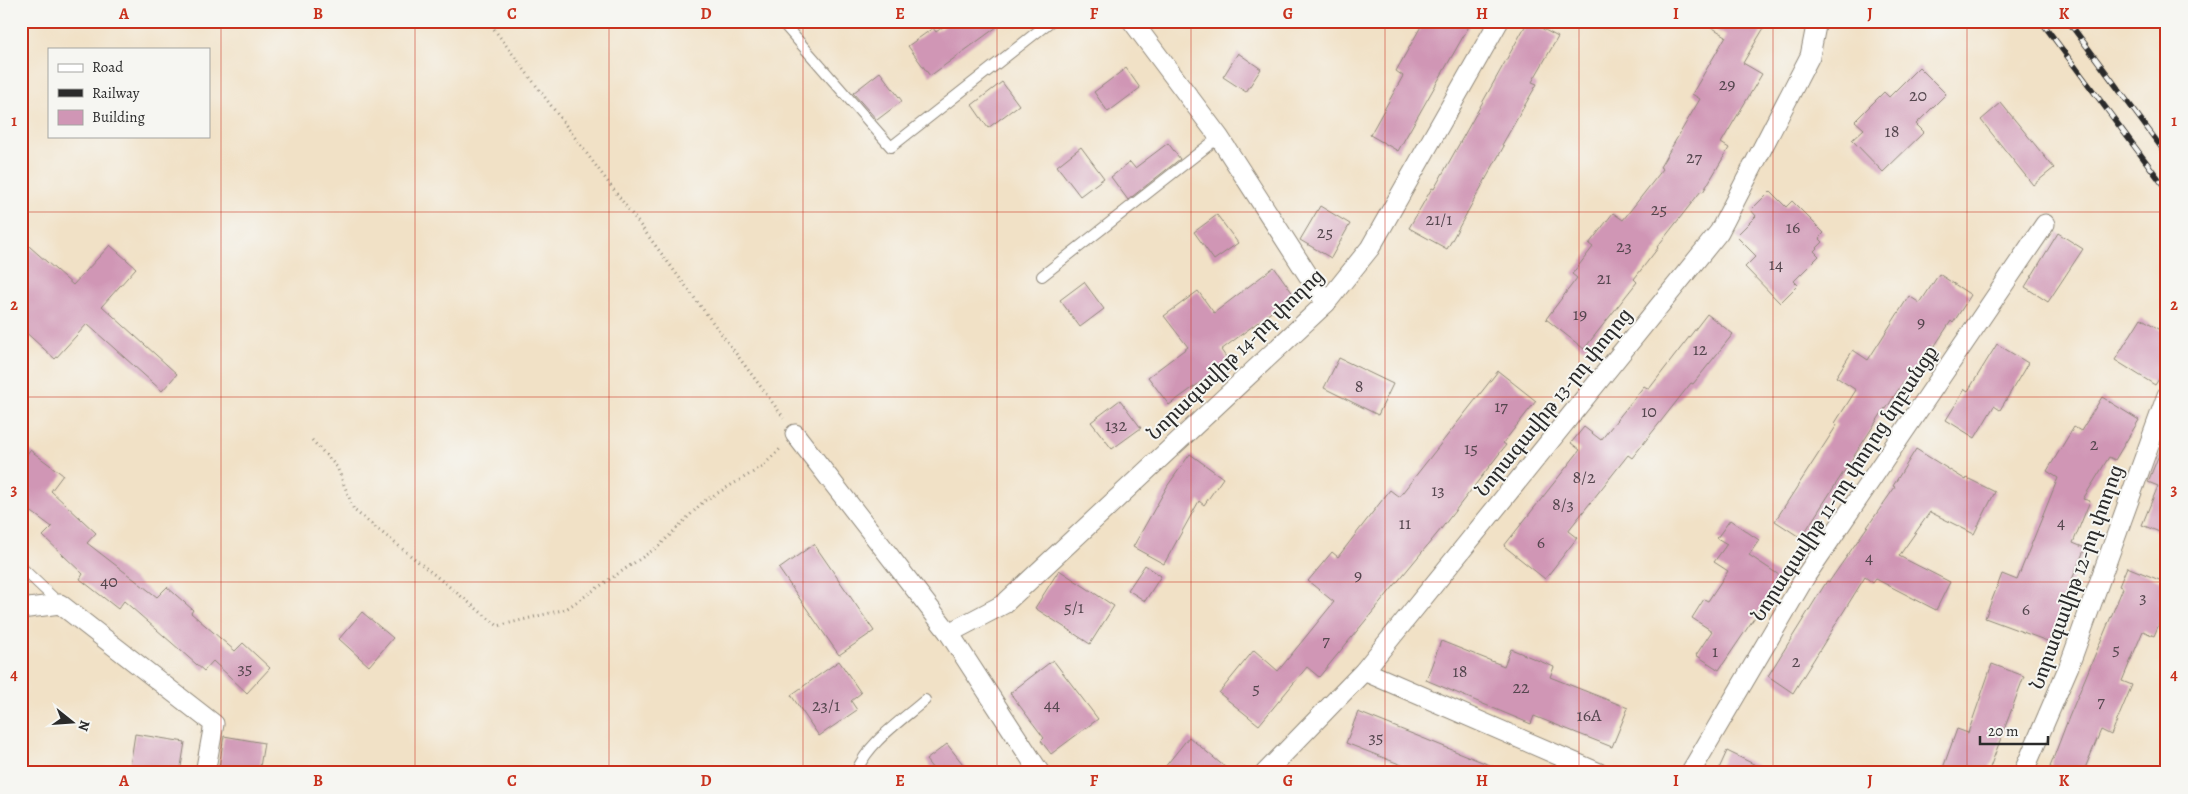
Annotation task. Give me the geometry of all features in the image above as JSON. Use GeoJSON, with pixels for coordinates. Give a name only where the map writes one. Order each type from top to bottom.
{"type":"FeatureCollection","features":[{"type":"Feature","properties":{"kind":"street"},"geometry":{"type":"LineString","coordinates":[[1132,21],[1219,137],[1326,303]]}},
{"type":"Feature","properties":{"kind":"street","name":"Նորագավիթ 14-րդ փողոց"},"geometry":{"type":"LineString","coordinates":[[949,633],[1004,604],[1326,303],[1370,248],[1499,21]]}},
{"type":"Feature","properties":{"kind":"street","name":"Նորագավիթ 13-րդ փողոց"},"geometry":{"type":"LineString","coordinates":[[1265,773],[1364,671],[1719,232],[1810,56],[1816,21]]}},
{"type":"Feature","properties":{"kind":"street","name":"Նորագավիթ 11-րդ փողոց նրբանցք"},"geometry":{"type":"LineString","coordinates":[[1690,773],[1807,574],[2046,224]]}},
{"type":"Feature","properties":{"kind":"street","name":"Նորագավիթ 12-րդ փողոց"},"geometry":{"type":"LineString","coordinates":[[2023,773],[2069,666],[2167,395]]}},
{"type":"Feature","properties":{"kind":"street"},"geometry":{"type":"LineString","coordinates":[[796,434],[949,633],[1040,773]]}},
{"type":"Feature","properties":{"kind":"street"},"geometry":{"type":"LineString","coordinates":[[21,609],[60,604],[214,724],[206,773]]}},
{"type":"Feature","properties":{"kind":"street"},"geometry":{"type":"LineString","coordinates":[[1364,671],[1599,773]]}},
{"type":"Feature","properties":{"kind":"lane"},"geometry":{"type":"LineString","coordinates":[[782,21],[891,147],[1051,21]]}},
{"type":"Feature","properties":{"kind":"lane"},"geometry":{"type":"LineString","coordinates":[[1042,276],[1219,137]]}},
{"type":"Feature","properties":{"kind":"lane"},"geometry":{"type":"LineString","coordinates":[[21,567],[60,604]]}},
{"type":"Feature","properties":{"kind":"lane"},"geometry":{"type":"LineString","coordinates":[[856,773],[861,761],[879,741],[925,700]]}},
{"type":"Feature","properties":{"kind":"path"},"geometry":{"type":"LineString","coordinates":[[312,440],[337,467],[354,510],[498,626],[566,609],[659,546],[704,501],[762,466],[796,434],[488,21]]}},
{"type":"Feature","properties":{"kind":"building"},"geometry":{"type":"Polygon","coordinates":[[[951,21],[1005,21],[930,76],[908,46],[933,28],[936,32],[951,21]]]}},
{"type":"Feature","properties":{"kind":"building"},"geometry":{"type":"Polygon","coordinates":[[[1424,21],[1472,21],[1398,151],[1370,135],[1403,76],[1396,71],[1424,21]]]}},
{"type":"Feature","properties":{"kind":"building"},"geometry":{"type":"Polygon","coordinates":[[[1528,21],[1558,37],[1532,82],[1537,84],[1502,145],[1504,146],[1447,249],[1409,228],[1432,188],[1434,189],[1528,21]]]}},
{"type":"Feature","properties":{"kind":"building"},"geometry":{"type":"Polygon","coordinates":[[[1701,21],[1768,21],[1743,63],[1762,74],[1721,143],[1729,148],[1703,192],[1701,191],[1657,247],[1634,279],[1637,282],[1584,349],[1546,319],[1577,278],[1572,274],[1593,247],[1589,244],[1613,213],[1623,220],[1663,169],[1660,167],[1700,99],[1692,94],[1726,36],[1701,21]]]}},
{"type":"Feature","properties":{"kind":"building"},"geometry":{"type":"Polygon","coordinates":[[[1238,53],[1261,69],[1246,92],[1223,77],[1238,53]]]}},
{"type":"Feature","properties":{"kind":"building"},"geometry":{"type":"Polygon","coordinates":[[[1919,67],[1946,94],[1916,124],[1924,132],[1883,172],[1852,140],[1864,129],[1855,121],[1884,92],[1889,97],[1919,67]]]}},
{"type":"Feature","properties":{"kind":"building"},"geometry":{"type":"Polygon","coordinates":[[[1126,68],[1140,88],[1108,112],[1094,92],[1126,68]]]}},
{"type":"Feature","properties":{"kind":"building"},"geometry":{"type":"Polygon","coordinates":[[[880,72],[902,101],[877,120],[853,93],[880,72]]]}},
{"type":"Feature","properties":{"kind":"building"},"geometry":{"type":"Polygon","coordinates":[[[1002,82],[1019,105],[988,128],[972,105],[1002,82]]]}},
{"type":"Feature","properties":{"kind":"building"},"geometry":{"type":"Polygon","coordinates":[[[2001,103],[2054,168],[2033,185],[1981,120],[2001,103]]]}},
{"type":"Feature","properties":{"kind":"building"},"geometry":{"type":"Polygon","coordinates":[[[1168,143],[1180,159],[1128,200],[1111,177],[1130,162],[1135,168],[1168,143]]]}},
{"type":"Feature","properties":{"kind":"building"},"geometry":{"type":"Polygon","coordinates":[[[1081,147],[1104,178],[1080,196],[1057,166],[1081,147]]]}},
{"type":"Feature","properties":{"kind":"building"},"geometry":{"type":"Polygon","coordinates":[[[1770,191],[1786,207],[1792,201],[1824,233],[1819,238],[1823,242],[1814,251],[1819,256],[1794,281],[1798,285],[1780,303],[1745,267],[1756,256],[1736,236],[1756,216],[1751,210],[1770,191]]]}},
{"type":"Feature","properties":{"kind":"building"},"geometry":{"type":"Polygon","coordinates":[[[1320,206],[1350,224],[1331,258],[1300,240],[1320,206]]]}},
{"type":"Feature","properties":{"kind":"building"},"geometry":{"type":"Polygon","coordinates":[[[1217,215],[1238,243],[1214,260],[1194,232],[1217,215]]]}},
{"type":"Feature","properties":{"kind":"building"},"geometry":{"type":"Polygon","coordinates":[[[2058,233],[2083,249],[2048,302],[2025,287],[2058,233]]]}},
{"type":"Feature","properties":{"kind":"building"},"geometry":{"type":"Polygon","coordinates":[[[21,239],[73,285],[110,245],[136,268],[102,306],[177,374],[162,391],[87,324],[55,359],[21,328],[21,239]]]}},
{"type":"Feature","properties":{"kind":"building"},"geometry":{"type":"Polygon","coordinates":[[[1274,267],[1294,295],[1221,350],[1234,368],[1214,383],[1209,376],[1169,405],[1148,377],[1188,347],[1164,316],[1198,291],[1214,313],[1274,267]]]}},
{"type":"Feature","properties":{"kind":"building"},"geometry":{"type":"Polygon","coordinates":[[[1939,274],[1971,295],[1953,323],[1951,321],[1934,347],[1932,346],[1908,383],[1904,381],[1885,408],[1801,538],[1775,521],[1837,425],[1835,423],[1856,390],[1836,377],[1853,350],[1868,360],[1909,296],[1920,303],[1939,274]]]}},
{"type":"Feature","properties":{"kind":"building"},"geometry":{"type":"Polygon","coordinates":[[[1084,282],[1104,309],[1080,327],[1060,300],[1084,282]]]}},
{"type":"Feature","properties":{"kind":"building"},"geometry":{"type":"Polygon","coordinates":[[[1707,314],[1733,334],[1693,384],[1691,383],[1632,458],[1628,455],[1568,531],[1577,538],[1545,579],[1504,546],[1580,450],[1571,443],[1584,427],[1601,440],[1644,386],[1649,389],[1707,314]]]}},
{"type":"Feature","properties":{"kind":"building"},"geometry":{"type":"Polygon","coordinates":[[[2141,318],[2167,334],[2167,367],[2155,385],[2115,360],[2141,318]]]}},
{"type":"Feature","properties":{"kind":"building"},"geometry":{"type":"Polygon","coordinates":[[[1997,344],[2028,363],[2000,410],[1994,406],[1975,438],[1946,420],[1965,389],[1968,391],[1997,344]]]}},
{"type":"Feature","properties":{"kind":"building"},"geometry":{"type":"Polygon","coordinates":[[[1339,358],[1393,384],[1378,415],[1324,388],[1339,358]]]}},
{"type":"Feature","properties":{"kind":"building"},"geometry":{"type":"Polygon","coordinates":[[[1498,371],[1536,401],[1503,443],[1506,445],[1441,529],[1319,677],[1307,667],[1259,725],[1219,693],[1254,650],[1278,671],[1334,602],[1308,581],[1332,552],[1338,557],[1390,490],[1399,497],[1498,371]]]}},
{"type":"Feature","properties":{"kind":"building"},"geometry":{"type":"Polygon","coordinates":[[[2102,397],[2139,420],[2115,460],[2109,457],[2083,499],[2090,501],[2073,543],[2085,548],[2064,599],[2067,600],[2050,642],[1985,618],[2002,574],[2017,580],[2058,478],[2047,471],[2074,427],[2081,431],[2102,397]]]}},
{"type":"Feature","properties":{"kind":"building"},"geometry":{"type":"Polygon","coordinates":[[[1120,400],[1141,428],[1112,449],[1091,422],[1120,400]]]}},
{"type":"Feature","properties":{"kind":"building"},"geometry":{"type":"Polygon","coordinates":[[[2167,435],[2167,535],[2142,525],[2158,486],[2148,482],[2167,435]]]}},
{"type":"Feature","properties":{"kind":"building"},"geometry":{"type":"Polygon","coordinates":[[[1916,449],[1966,480],[1967,478],[1995,492],[1974,534],[1930,512],[1899,556],[1950,582],[1936,610],[1876,579],[1873,583],[1865,577],[1793,693],[1768,676],[1827,581],[1829,582],[1895,487],[1893,486],[1916,449]]]}},
{"type":"Feature","properties":{"kind":"building"},"geometry":{"type":"Polygon","coordinates":[[[30,450],[63,475],[51,491],[96,533],[87,543],[157,597],[167,587],[193,610],[191,613],[235,651],[243,643],[270,668],[247,693],[213,661],[204,671],[124,601],[118,609],[80,579],[83,574],[43,536],[52,527],[21,504],[21,462],[30,450]]]}},
{"type":"Feature","properties":{"kind":"building"},"geometry":{"type":"Polygon","coordinates":[[[1190,454],[1223,478],[1204,505],[1199,501],[1164,564],[1133,547],[1168,485],[1190,454]]]}},
{"type":"Feature","properties":{"kind":"building"},"geometry":{"type":"Polygon","coordinates":[[[1730,520],[1759,540],[1749,555],[1782,577],[1719,670],[1696,655],[1712,631],[1692,618],[1704,599],[1708,601],[1728,571],[1714,562],[1727,544],[1717,538],[1730,520]]]}},
{"type":"Feature","properties":{"kind":"building"},"geometry":{"type":"Polygon","coordinates":[[[814,544],[874,631],[839,655],[779,569],[814,544]]]}},
{"type":"Feature","properties":{"kind":"building"},"geometry":{"type":"Polygon","coordinates":[[[1145,565],[1161,576],[1145,601],[1128,590],[1145,565]]]}},
{"type":"Feature","properties":{"kind":"building"},"geometry":{"type":"Polygon","coordinates":[[[2127,567],[2167,583],[2167,605],[2154,636],[2143,631],[2122,681],[2132,685],[2111,735],[2101,730],[2083,773],[2050,773],[2052,768],[2050,767],[2069,717],[2123,588],[2119,586],[2127,567]]]}},
{"type":"Feature","properties":{"kind":"building"},"geometry":{"type":"Polygon","coordinates":[[[1059,570],[1114,606],[1090,644],[1035,608],[1059,570]]]}},
{"type":"Feature","properties":{"kind":"building"},"geometry":{"type":"Polygon","coordinates":[[[362,612],[393,638],[369,666],[339,639],[362,612]]]}},
{"type":"Feature","properties":{"kind":"building"},"geometry":{"type":"Polygon","coordinates":[[[1441,641],[1504,666],[1511,649],[1554,667],[1550,677],[1628,708],[1612,747],[1534,716],[1531,724],[1426,680],[1441,641]]]}},
{"type":"Feature","properties":{"kind":"building"},"geometry":{"type":"Polygon","coordinates":[[[1053,660],[1098,719],[1051,754],[1041,741],[1044,738],[1010,693],[1053,660]]]}},
{"type":"Feature","properties":{"kind":"building"},"geometry":{"type":"Polygon","coordinates":[[[839,661],[861,693],[851,701],[857,710],[819,736],[791,695],[839,661]]]}},
{"type":"Feature","properties":{"kind":"building"},"geometry":{"type":"Polygon","coordinates":[[[1992,664],[2024,676],[1988,773],[1957,773],[1943,768],[1957,729],[1968,733],[1992,664]]]}},
{"type":"Feature","properties":{"kind":"building"},"geometry":{"type":"Polygon","coordinates":[[[1358,712],[1507,773],[1422,773],[1346,743],[1358,712]]]}},
{"type":"Feature","properties":{"kind":"building"},"geometry":{"type":"Polygon","coordinates":[[[135,734],[185,742],[180,773],[129,773],[135,734]]]}},
{"type":"Feature","properties":{"kind":"building"},"geometry":{"type":"Polygon","coordinates":[[[224,736],[264,743],[259,773],[219,767],[224,736]]]}},
{"type":"Feature","properties":{"kind":"building"},"geometry":{"type":"Polygon","coordinates":[[[1189,737],[1232,773],[1160,773],[1189,737]]]}},
{"type":"Feature","properties":{"kind":"building"},"geometry":{"type":"Polygon","coordinates":[[[947,744],[970,773],[936,773],[926,760],[947,744]]]}},
{"type":"Feature","properties":{"kind":"building"},"geometry":{"type":"Polygon","coordinates":[[[1727,751],[1772,773],[1717,773],[1727,751]]]}},
{"type":"Feature","properties":{"kind":"railway"},"geometry":{"type":"LineString","coordinates":[[2041,21],[2167,190]]}},
{"type":"Feature","properties":{"kind":"railway"},"geometry":{"type":"LineString","coordinates":[[2068,21],[2167,155]]}}]}
